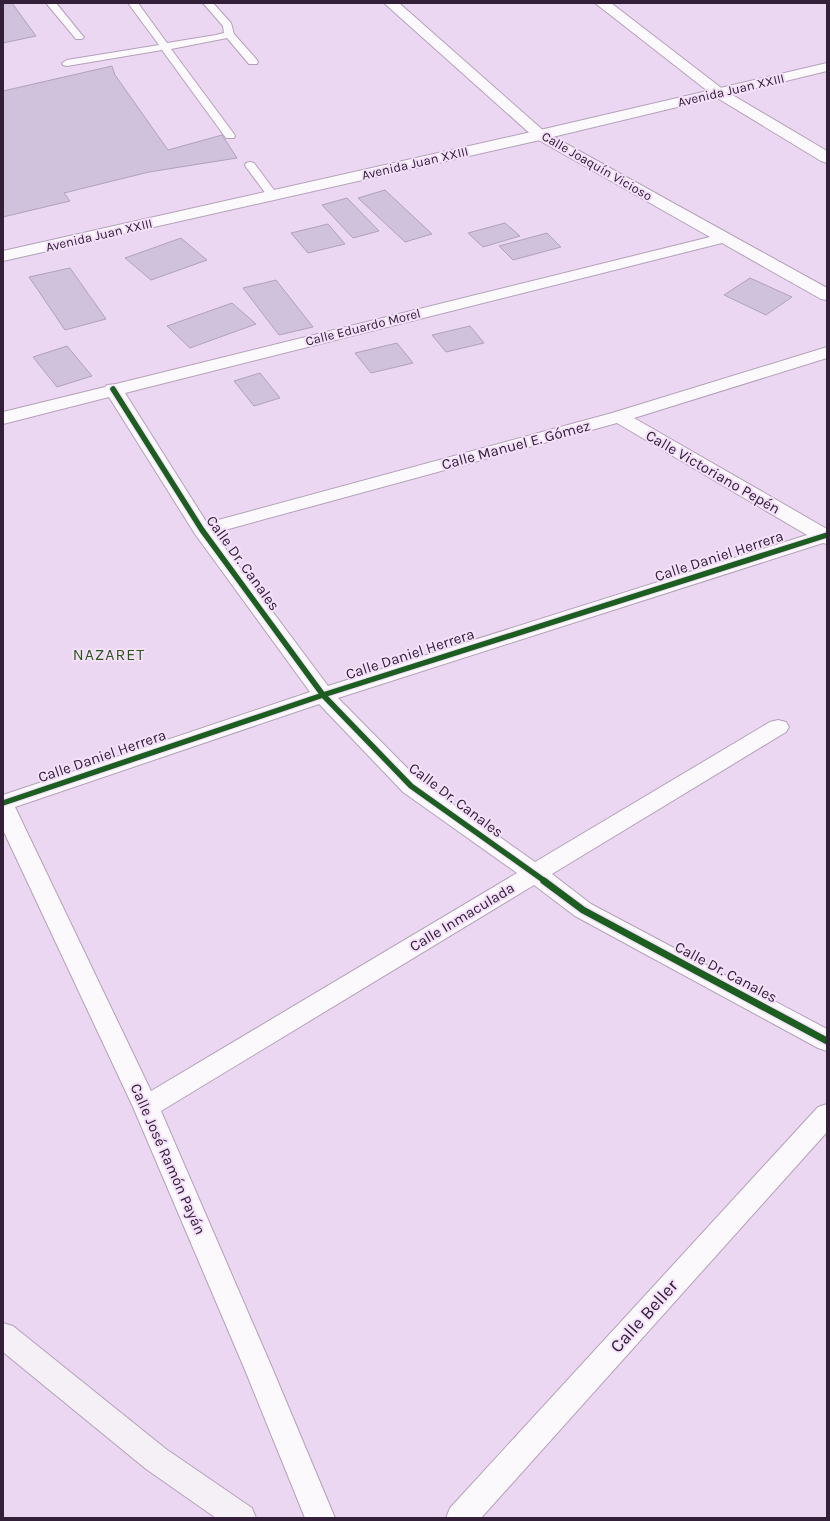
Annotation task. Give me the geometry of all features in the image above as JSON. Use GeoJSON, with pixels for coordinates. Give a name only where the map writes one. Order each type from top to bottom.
{"type":"FeatureCollection","features":[{"type":"Feature","properties":{"kind":"main road"},"geometry":{"type":"LineString","coordinates":[[3,1335],[156,1459],[241,1518]]}},
{"type":"Feature","properties":{"kind":"street","name":"Calle Joaquín Vicioso"},"geometry":{"type":"LineString","coordinates":[[391,3],[540,135],[827,295]]}},
{"type":"Feature","properties":{"kind":"street"},"geometry":{"type":"LineString","coordinates":[[602,3],[719,93],[827,158]]}},
{"type":"Feature","properties":{"kind":"street","name":"Avenida Juan XXIII"},"geometry":{"type":"LineString","coordinates":[[3,256],[540,135],[827,67]]}},
{"type":"Feature","properties":{"kind":"street","name":"Calle Eduardo Morel"},"geometry":{"type":"LineString","coordinates":[[3,418],[113,389],[724,238]]}},
{"type":"Feature","properties":{"kind":"street","name":"Calle Manuel E. Gómez"},"geometry":{"type":"LineString","coordinates":[[202,530],[619,417],[827,352]]}},
{"type":"Feature","properties":{"kind":"street","name":"Calle Dr. Canales"},"geometry":{"type":"LineString","coordinates":[[113,389],[202,530],[323,695],[411,786],[534,873],[583,910],[827,1041]]}},
{"type":"Feature","properties":{"kind":"street","name":"Calle Victoriano Pepén"},"geometry":{"type":"LineString","coordinates":[[619,417],[826,536]]}},
{"type":"Feature","properties":{"kind":"street","name":"Calle Daniel Herrera"},"geometry":{"type":"LineString","coordinates":[[3,803],[323,695],[826,536]]}},
{"type":"Feature","properties":{"kind":"street","name":"Calle Inmaculada"},"geometry":{"type":"LineString","coordinates":[[146,1107],[778,727]]}},
{"type":"Feature","properties":{"kind":"street","name":"Calle José Ramón Payán"},"geometry":{"type":"LineString","coordinates":[[3,806],[146,1107],[260,1370],[320,1518]]}},
{"type":"Feature","properties":{"kind":"street","name":"Calle Beller"},"geometry":{"type":"LineString","coordinates":[[461,1518],[827,1114]]}},
{"type":"Feature","properties":{"kind":"lane"},"geometry":{"type":"LineString","coordinates":[[51,3],[79,37]]}},
{"type":"Feature","properties":{"kind":"lane"},"geometry":{"type":"LineString","coordinates":[[133,3],[167,47],[230,136]]}},
{"type":"Feature","properties":{"kind":"lane"},"geometry":{"type":"LineString","coordinates":[[208,3],[228,26],[229,34],[253,62]]}},
{"type":"Feature","properties":{"kind":"lane"},"geometry":{"type":"LineString","coordinates":[[67,64],[218,38],[229,34]]}},
{"type":"Feature","properties":{"kind":"lane"},"geometry":{"type":"LineString","coordinates":[[250,165],[273,196]]}},
{"type":"Feature","properties":{"kind":"building"},"geometry":{"type":"Polygon","coordinates":[[[12,3],[36,36],[3,43],[3,4],[12,3]]]}},
{"type":"Feature","properties":{"kind":"building"},"geometry":{"type":"Polygon","coordinates":[[[112,66],[115,75],[168,150],[222,135],[237,158],[149,172],[64,193],[70,201],[3,217],[3,91],[112,66]]]}},
{"type":"Feature","properties":{"kind":"building"},"geometry":{"type":"Polygon","coordinates":[[[385,190],[432,234],[405,242],[358,198],[385,190]]]}},
{"type":"Feature","properties":{"kind":"building"},"geometry":{"type":"Polygon","coordinates":[[[347,198],[379,231],[353,238],[322,205],[347,198]]]}},
{"type":"Feature","properties":{"kind":"building"},"geometry":{"type":"Polygon","coordinates":[[[505,223],[520,236],[483,247],[468,233],[505,223]]]}},
{"type":"Feature","properties":{"kind":"building"},"geometry":{"type":"Polygon","coordinates":[[[328,224],[345,244],[308,253],[291,233],[328,224]]]}},
{"type":"Feature","properties":{"kind":"building"},"geometry":{"type":"Polygon","coordinates":[[[547,233],[561,247],[513,260],[499,246],[547,233]]]}},
{"type":"Feature","properties":{"kind":"building"},"geometry":{"type":"Polygon","coordinates":[[[181,238],[207,260],[151,280],[125,258],[181,238]]]}},
{"type":"Feature","properties":{"kind":"building"},"geometry":{"type":"Polygon","coordinates":[[[70,268],[106,319],[65,330],[29,277],[70,268]]]}},
{"type":"Feature","properties":{"kind":"building"},"geometry":{"type":"Polygon","coordinates":[[[750,278],[792,297],[766,315],[724,295],[750,278]]]}},
{"type":"Feature","properties":{"kind":"building"},"geometry":{"type":"Polygon","coordinates":[[[276,280],[313,327],[279,335],[243,288],[276,280]]]}},
{"type":"Feature","properties":{"kind":"building"},"geometry":{"type":"Polygon","coordinates":[[[232,303],[256,324],[190,348],[167,326],[232,303]]]}},
{"type":"Feature","properties":{"kind":"building"},"geometry":{"type":"Polygon","coordinates":[[[470,326],[484,343],[446,352],[432,335],[470,326]]]}},
{"type":"Feature","properties":{"kind":"building"},"geometry":{"type":"Polygon","coordinates":[[[397,343],[413,363],[371,373],[355,353],[397,343]]]}},
{"type":"Feature","properties":{"kind":"building"},"geometry":{"type":"Polygon","coordinates":[[[67,346],[92,376],[57,387],[33,357],[67,346]]]}},
{"type":"Feature","properties":{"kind":"building"},"geometry":{"type":"Polygon","coordinates":[[[260,373],[280,398],[254,406],[234,381],[260,373]]]}},
{"type":"Feature","properties":{"kind":"cycle path"},"geometry":{"type":"LineString","coordinates":[[113,389],[202,530],[323,695],[411,786],[534,873],[583,910],[827,1041]]}},
{"type":"Feature","properties":{"kind":"cycle path"},"geometry":{"type":"LineString","coordinates":[[3,803],[323,695],[827,535]]}},
{"type":"Feature","properties":{"kind":"district","name":"NAZARET"},"geometry":{"type":"Point","coordinates":[109,654]}}]}
